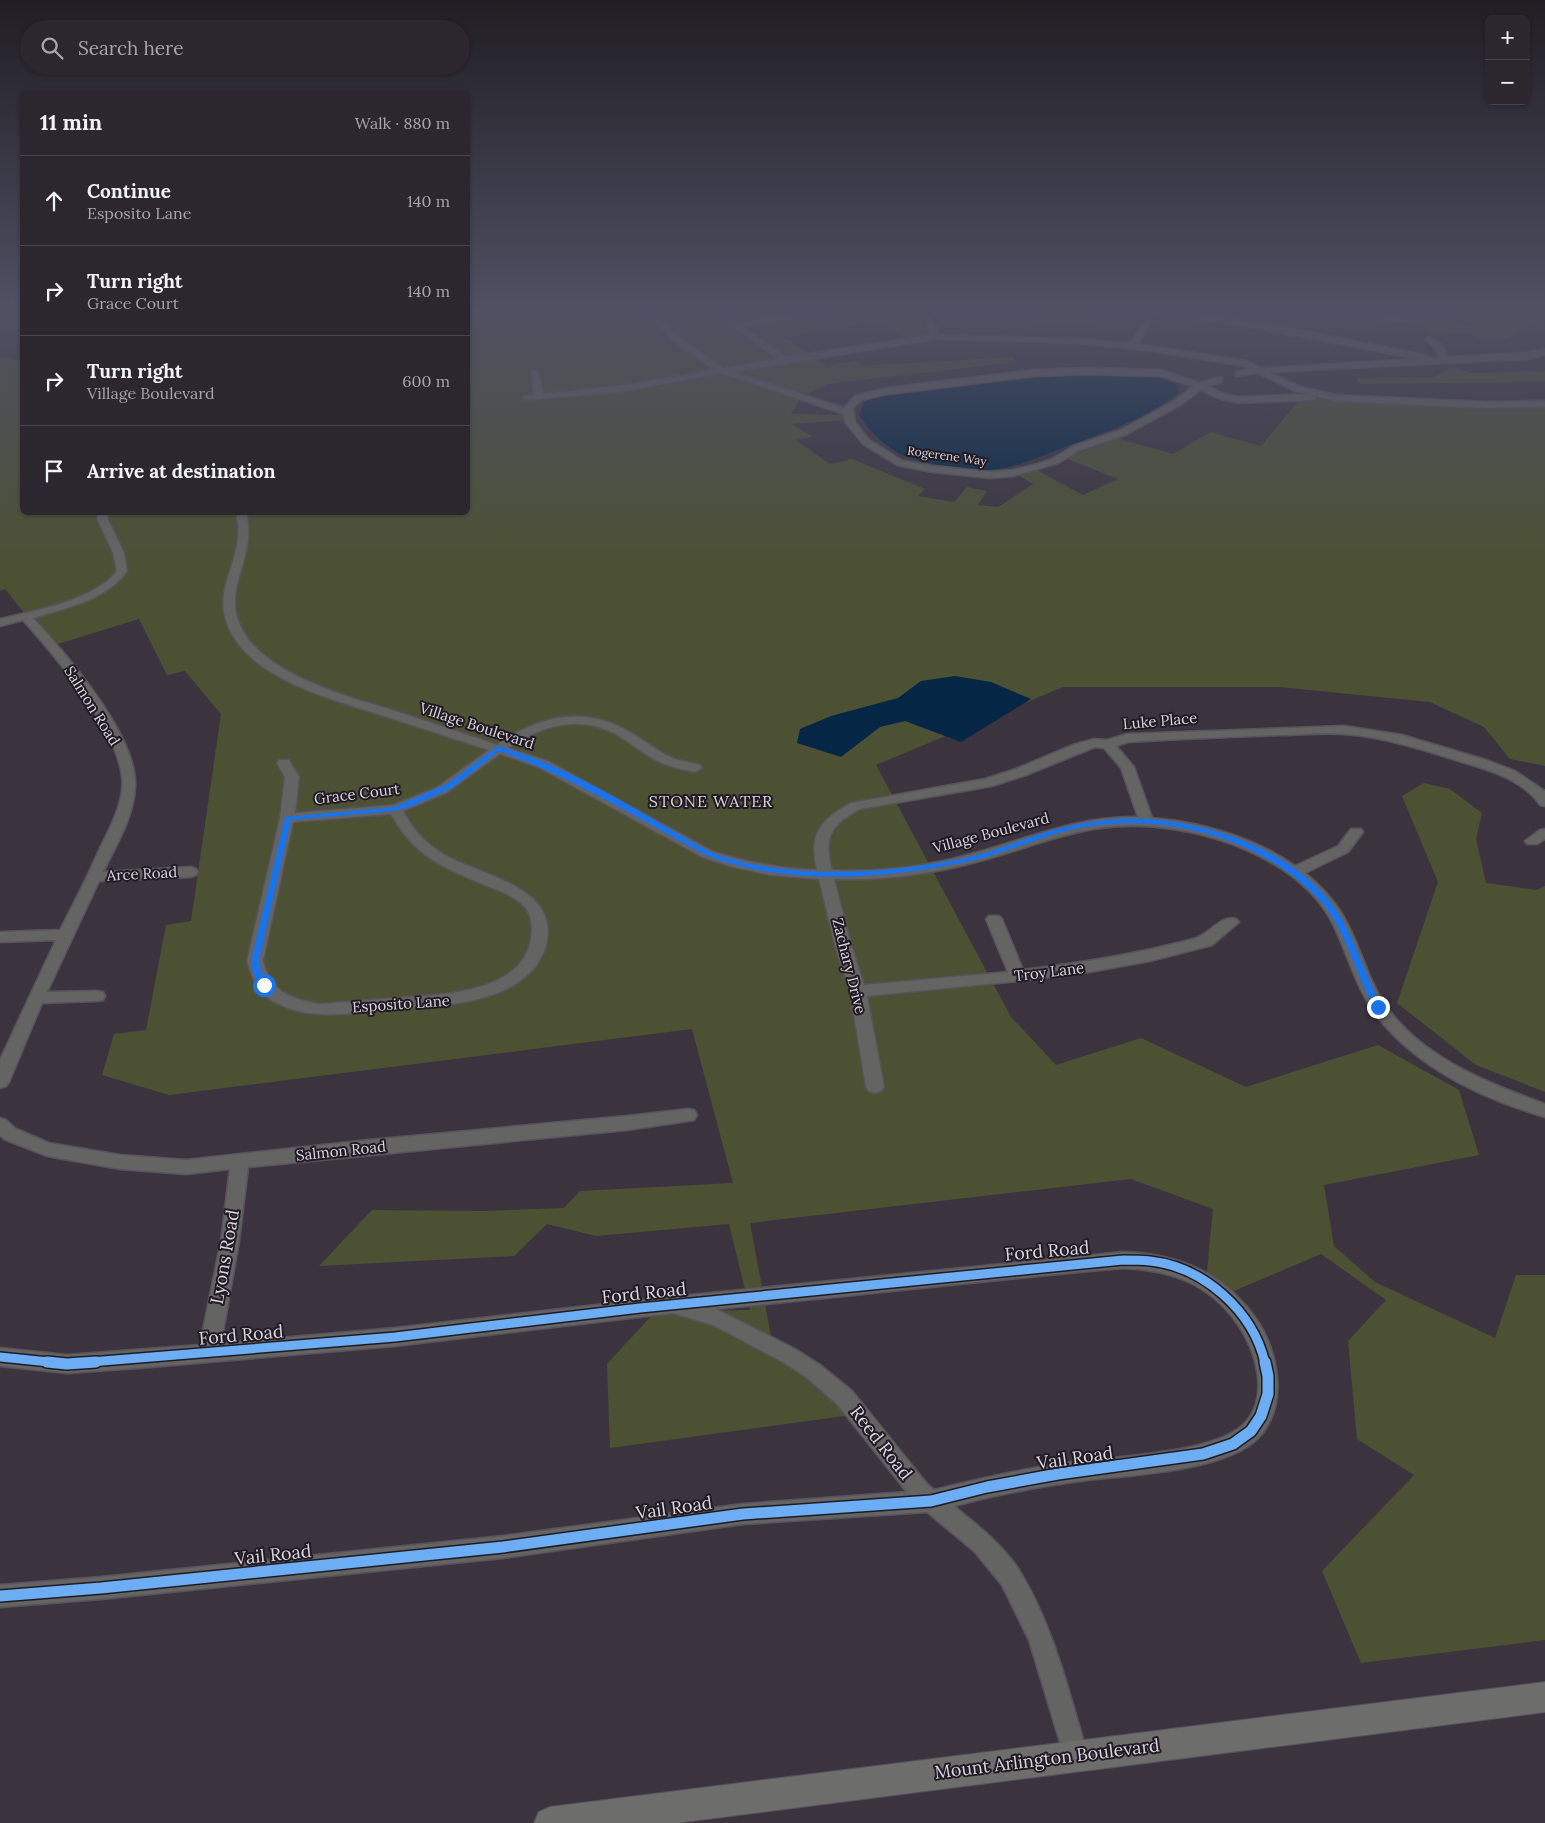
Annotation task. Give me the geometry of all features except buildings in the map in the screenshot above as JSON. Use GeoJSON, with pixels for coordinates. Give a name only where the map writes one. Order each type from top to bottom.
{"type":"FeatureCollection","features":[{"type":"Feature","properties":{"kind":"main road","name":"Mount Arlington Boulevard"},"geometry":{"type":"LineString","coordinates":[[550,1823],[1545,1696]]}},
{"type":"Feature","properties":{"kind":"street"},"geometry":{"type":"LineString","coordinates":[[527,398],[578,393]]}},
{"type":"Feature","properties":{"kind":"street"},"geometry":{"type":"LineString","coordinates":[[789,393],[849,413],[848,407],[851,402],[868,394],[875,393]]}},
{"type":"Feature","properties":{"kind":"street","name":"Rogerene Way"},"geometry":{"type":"LineString","coordinates":[[849,413],[850,422],[866,442],[900,463],[964,474],[990,475],[1013,473],[1055,461],[1076,448],[1124,432],[1179,402],[1190,393]]}},
{"type":"Feature","properties":{"kind":"street"},"geometry":{"type":"LineString","coordinates":[[1215,393],[1238,400],[1336,398],[1486,404],[1545,404]]}},
{"type":"Feature","properties":{"kind":"street"},"geometry":{"type":"LineString","coordinates":[[1315,393],[1336,398]]}},
{"type":"Feature","properties":{"kind":"street"},"geometry":{"type":"LineString","coordinates":[[0,623],[85,597],[107,586],[119,576],[122,571],[122,563],[102,518],[103,515]]}},
{"type":"Feature","properties":{"kind":"street","name":"Village Boulevard"},"geometry":{"type":"LineString","coordinates":[[240,515],[244,536],[242,551],[232,579],[229,594],[229,610],[242,640],[252,653],[287,677],[311,688],[543,764],[707,854],[731,863],[759,869],[827,874],[881,872],[927,867],[972,858],[1077,827],[1102,822],[1146,821],[1190,827],[1228,838],[1258,851],[1294,872],[1316,892],[1334,913],[1373,998],[1395,1026],[1422,1050],[1477,1084],[1545,1111]]}},
{"type":"Feature","properties":{"kind":"street","name":"Salmon Road"},"geometry":{"type":"LineString","coordinates":[[0,1082],[36,998],[121,816],[130,786],[127,771],[109,727],[82,686],[25,616]]}},
{"type":"Feature","properties":{"kind":"street","name":"Grace Court"},"geometry":{"type":"LineString","coordinates":[[288,818],[395,809],[427,798],[449,786],[518,734],[543,724],[569,720],[591,721],[612,727],[666,760],[695,768]]}},
{"type":"Feature","properties":{"kind":"street","name":"Luke Place"},"geometry":{"type":"LineString","coordinates":[[827,874],[821,857],[822,838],[831,821],[847,810],[883,800],[987,782],[1021,772],[1078,748],[1094,744],[1108,744],[1126,738],[1194,734],[1344,730],[1359,732],[1402,740],[1481,763],[1510,774],[1526,783],[1545,802]]}},
{"type":"Feature","properties":{"kind":"street"},"geometry":{"type":"LineString","coordinates":[[1108,744],[1127,767],[1146,821]]}},
{"type":"Feature","properties":{"kind":"street","name":"Esposito Lane"},"geometry":{"type":"LineString","coordinates":[[284,764],[292,777],[288,818],[255,961],[257,974],[273,994],[302,1007],[320,1010],[460,999],[479,994],[512,978],[525,967],[535,954],[540,942],[540,927],[531,904],[518,894],[445,862],[413,838],[395,809]]}},
{"type":"Feature","properties":{"kind":"street"},"geometry":{"type":"LineString","coordinates":[[1294,872],[1343,849],[1356,832]]}},
{"type":"Feature","properties":{"kind":"street"},"geometry":{"type":"LineString","coordinates":[[1532,841],[1545,833]]}},
{"type":"Feature","properties":{"kind":"street","name":"Arce Road"},"geometry":{"type":"LineString","coordinates":[[94,877],[191,872]]}},
{"type":"Feature","properties":{"kind":"street","name":"Zachary Drive"},"geometry":{"type":"LineString","coordinates":[[827,874],[843,945],[858,991],[875,1087]]}},
{"type":"Feature","properties":{"kind":"street"},"geometry":{"type":"LineString","coordinates":[[994,918],[1018,976]]}},
{"type":"Feature","properties":{"kind":"street","name":"Troy Lane"},"geometry":{"type":"LineString","coordinates":[[858,991],[1018,976],[1089,967],[1179,949],[1207,941],[1231,922]]}},
{"type":"Feature","properties":{"kind":"street"},"geometry":{"type":"LineString","coordinates":[[0,937],[66,935]]}},
{"type":"Feature","properties":{"kind":"street"},"geometry":{"type":"LineString","coordinates":[[36,998],[97,996]]}},
{"type":"Feature","properties":{"kind":"street","name":"Salmon Road"},"geometry":{"type":"LineString","coordinates":[[0,1125],[10,1134],[47,1149],[88,1158],[186,1167],[369,1147],[627,1124],[688,1115]]}},
{"type":"Feature","properties":{"kind":"street","name":"Lyons Road"},"geometry":{"type":"LineString","coordinates":[[209,1352],[230,1241],[240,1162]]}},
{"type":"Feature","properties":{"kind":"street","name":"Ford Road"},"geometry":{"type":"LineString","coordinates":[[0,1357],[68,1364],[395,1336],[670,1305],[843,1289],[957,1275],[1093,1262],[1152,1261],[1179,1268],[1208,1282],[1234,1304],[1250,1326],[1258,1342]]}},
{"type":"Feature","properties":{"kind":"street","name":"Reed Road"},"geometry":{"type":"LineString","coordinates":[[670,1305],[718,1318],[813,1370],[845,1398],[890,1457],[919,1491],[982,1543],[1010,1577],[1040,1637],[1076,1756]]}},
{"type":"Feature","properties":{"kind":"street","name":"Vail Road"},"geometry":{"type":"LineString","coordinates":[[0,1596],[101,1588],[503,1547],[743,1514],[931,1501],[987,1487],[1058,1474],[1203,1454],[1233,1444],[1251,1431],[1261,1416],[1268,1394],[1268,1376],[1262,1350],[1258,1342]]}},
{"type":"Feature","properties":{"kind":"green space"},"geometry":{"type":"Polygon","coordinates":[[[0,393],[20,393],[20,515],[470,515],[470,393],[809,393],[801,397],[791,414],[848,415],[849,420],[792,424],[813,437],[795,440],[830,464],[852,459],[925,489],[918,496],[954,502],[967,487],[987,491],[978,505],[998,507],[1033,484],[1018,475],[1035,469],[1083,495],[1118,479],[1065,458],[1117,438],[1173,454],[1211,432],[1261,446],[1301,398],[1545,407],[1545,766],[1510,759],[1484,727],[1430,702],[1280,687],[1063,687],[876,765],[1011,1017],[1056,1065],[1141,1038],[1246,1087],[1378,1045],[1459,1090],[1479,1155],[1324,1185],[1334,1246],[1375,1282],[1495,1338],[1516,1275],[1545,1275],[1545,1640],[1361,1663],[1322,1571],[1414,1475],[1357,1439],[1348,1341],[1386,1300],[1321,1254],[1234,1291],[1207,1272],[1213,1209],[1131,1179],[750,1223],[773,1347],[859,1414],[610,1448],[607,1364],[655,1312],[750,1310],[729,1224],[596,1236],[547,1224],[514,1256],[319,1266],[372,1210],[484,1211],[564,1208],[580,1191],[733,1183],[692,1029],[169,1095],[102,1075],[114,1034],[146,1030],[166,925],[191,921],[221,714],[185,671],[167,675],[139,619],[51,646],[5,589],[0,591],[0,393]]]}},
{"type":"Feature","properties":{"kind":"green space"},"geometry":{"type":"Polygon","coordinates":[[[1424,783],[1450,789],[1482,813],[1476,839],[1486,883],[1536,890],[1545,886],[1545,1092],[1476,1065],[1397,1003],[1438,882],[1402,796],[1424,783]]]}},
{"type":"Feature","properties":{"kind":"water"},"geometry":{"type":"Polygon","coordinates":[[[910,393],[1179,393],[1155,409],[1115,428],[1030,461],[986,470],[924,462],[899,453],[889,447],[879,439],[859,415],[864,402],[877,397],[910,393]]]}},
{"type":"Feature","properties":{"kind":"water"},"geometry":{"type":"Polygon","coordinates":[[[955,676],[991,682],[1031,699],[961,742],[905,721],[880,727],[841,757],[797,743],[800,729],[831,716],[898,698],[921,681],[955,676]]]}},
{"type":"Feature","properties":{"kind":"cycle path"},"geometry":{"type":"LineString","coordinates":[[0,1357],[67,1364],[395,1337],[640,1308],[1123,1260],[1151,1261],[1179,1268],[1208,1283],[1234,1304],[1250,1326],[1262,1350],[1268,1376],[1268,1394],[1261,1416],[1251,1431],[1233,1444],[1203,1454],[1058,1474],[987,1487],[931,1501],[743,1514],[503,1547],[101,1588],[0,1596]]}},
{"type":"Feature","properties":{"kind":"district","name":"STONE WATER"},"geometry":{"type":"Point","coordinates":[711,801]}},
{"type":"Feature","properties":{"kind":"route"},"geometry":{"type":"LineString","coordinates":[[264,985],[257,974],[255,961],[288,818],[395,809],[427,798],[449,786],[498,748],[543,764],[567,776],[707,854],[731,863],[759,869],[827,874],[874,873],[919,868],[972,858],[1065,829],[1102,822],[1146,821],[1190,827],[1240,842],[1282,864],[1305,880],[1334,913],[1369,992],[1378,1007]]}}]}
